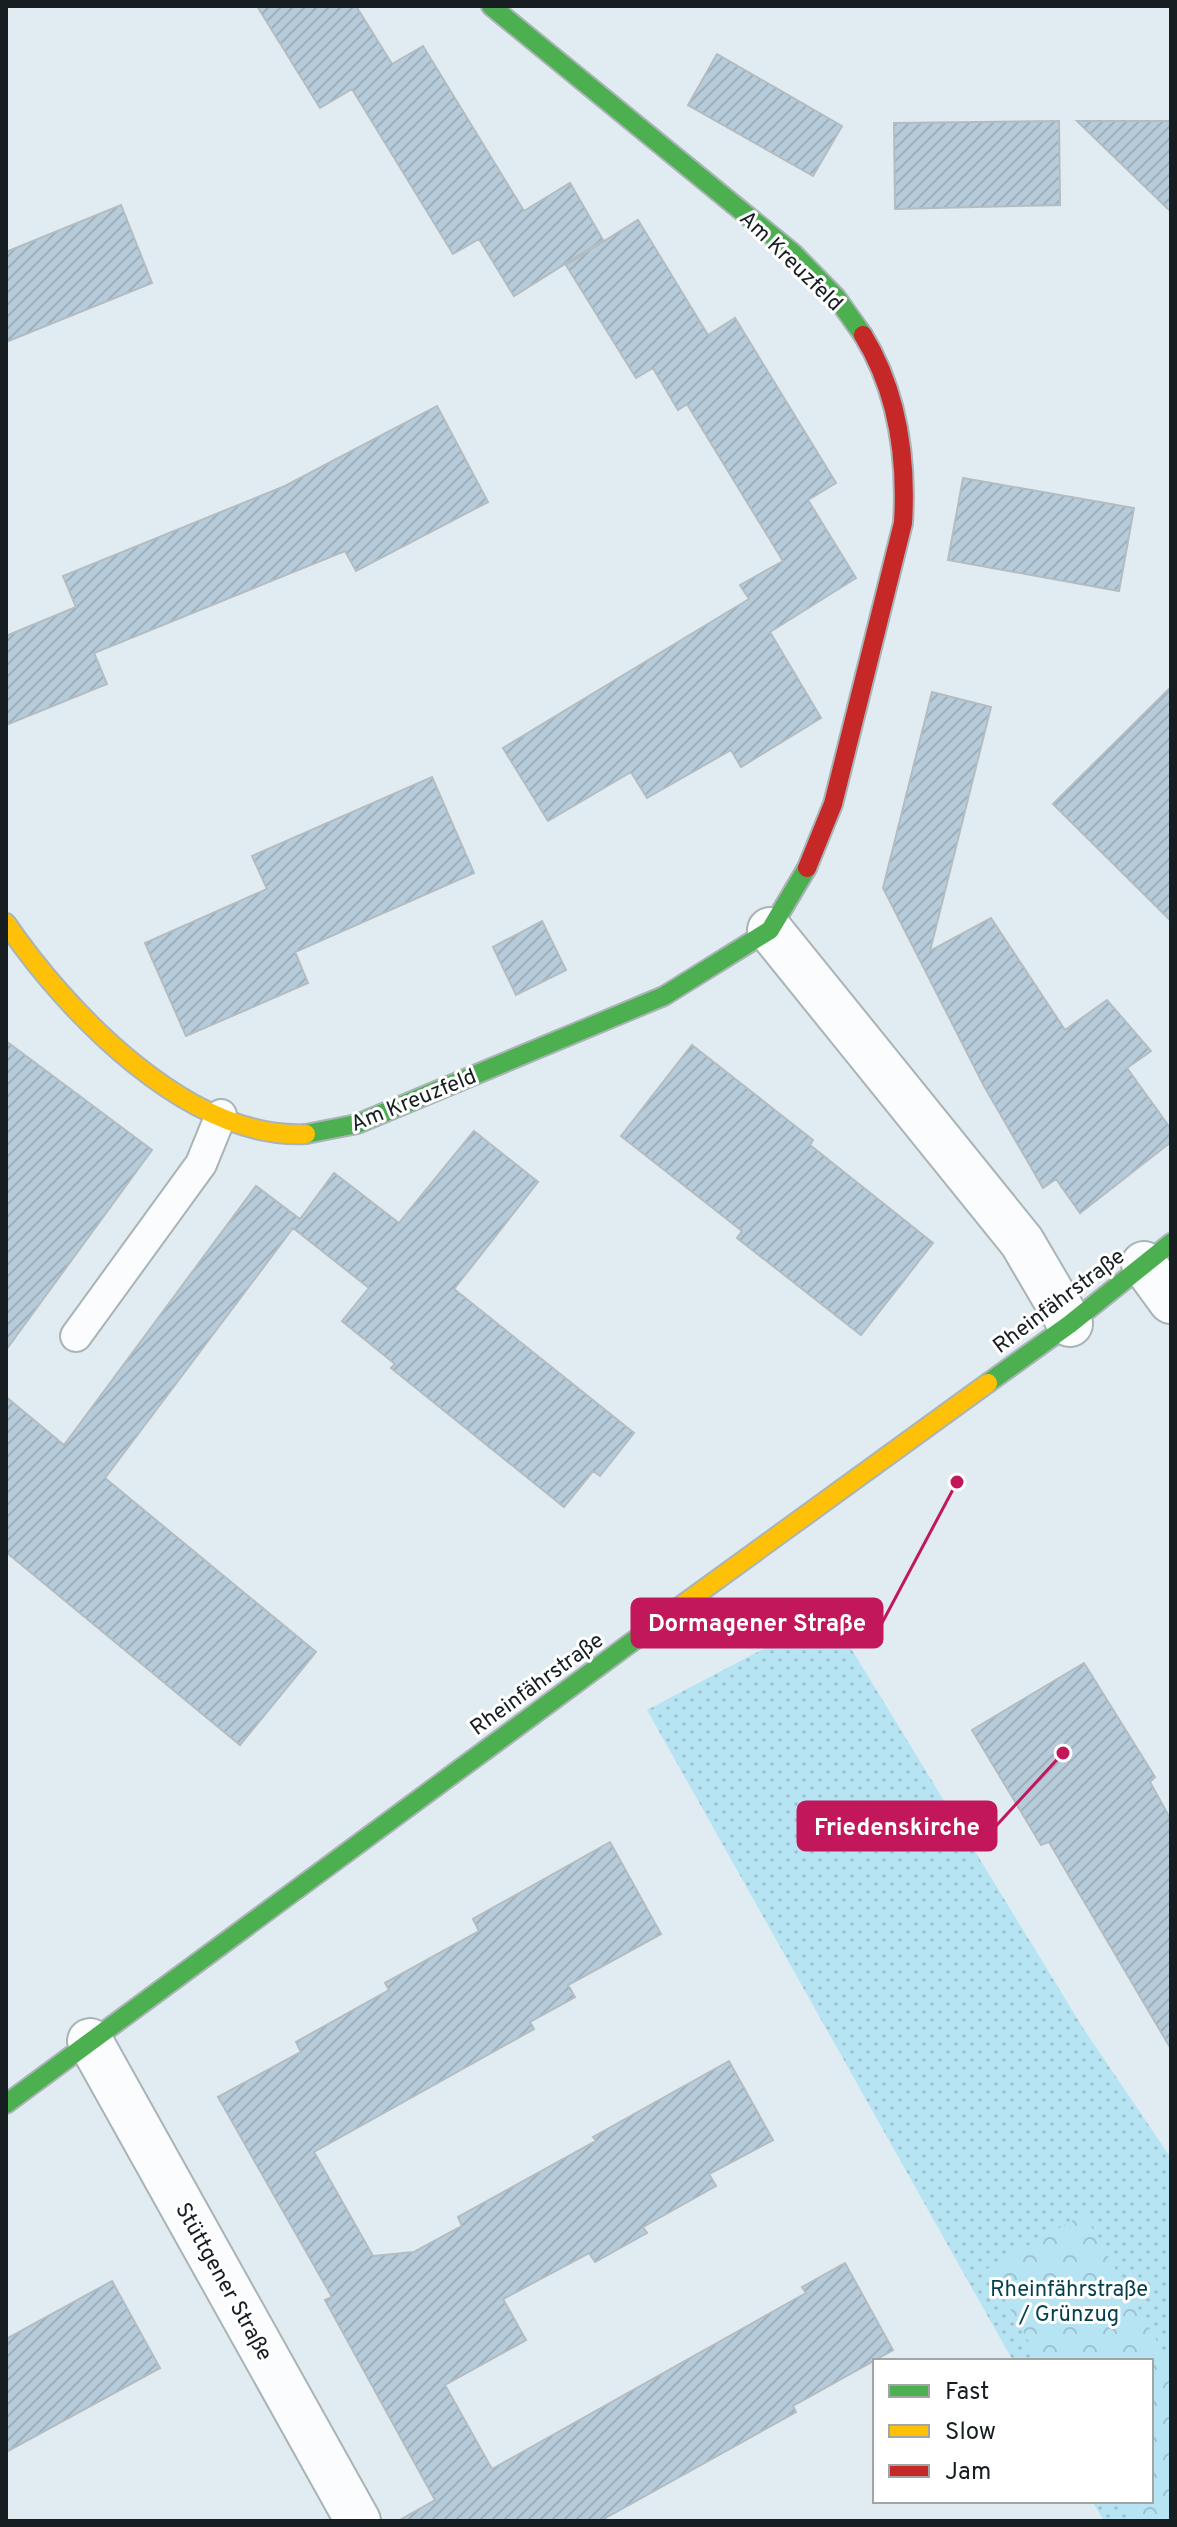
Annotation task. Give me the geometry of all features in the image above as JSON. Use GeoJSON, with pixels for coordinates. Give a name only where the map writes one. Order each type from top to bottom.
{"type":"FeatureCollection","features":[{"type":"Feature","properties":{"kind":"street","name":"Am Kreuzfeld"},"geometry":{"type":"LineString","coordinates":[[6,923],[43,976],[85,1022],[152,1076],[221,1115],[251,1127],[287,1134],[357,1124],[664,996],[770,930],[806,869],[833,804],[903,523],[907,481],[903,440],[888,384],[869,343],[845,310],[776,240],[491,6]]}},
{"type":"Feature","properties":{"kind":"street"},"geometry":{"type":"LineString","coordinates":[[770,930],[1022,1242],[1070,1324]]}},
{"type":"Feature","properties":{"kind":"street"},"geometry":{"type":"LineString","coordinates":[[1158,1254],[1171,1301]]}},
{"type":"Feature","properties":{"kind":"street","name":"Rheinfährstraße"},"geometry":{"type":"LineString","coordinates":[[6,2104],[727,1572],[1070,1324],[1158,1254]]}},
{"type":"Feature","properties":{"kind":"street","name":"Stüttgener Straße"},"geometry":{"type":"LineString","coordinates":[[90,2041],[358,2521]]}},
{"type":"Feature","properties":{"kind":"lane"},"geometry":{"type":"LineString","coordinates":[[76,1336],[201,1164],[221,1115]]}},
{"type":"Feature","properties":{"kind":"green space"},"geometry":{"type":"Polygon","coordinates":[[[830,1614],[1083,2028],[1171,2158],[1171,2521],[1104,2521],[1093,2503],[1153,2503],[1153,2359],[1012,2359],[647,1710],[830,1614]]]}},
{"type":"Feature","properties":{"kind":"green space","name":"Rheinfährstraße / Grünzug"},"geometry":{"type":"Polygon","coordinates":[[[1084,2214],[1171,2366],[1171,2521],[1132,2521],[1121,2503],[1153,2503],[1153,2359],[1039,2359],[987,2269],[1084,2214]]]}},
{"type":"Feature","properties":{"kind":"building"},"geometry":{"type":"Polygon","coordinates":[[[257,6],[356,6],[392,64],[423,46],[524,211],[570,183],[603,240],[514,296],[479,239],[453,254],[352,89],[320,108],[257,6]]]}},
{"type":"Feature","properties":{"kind":"building"},"geometry":{"type":"Polygon","coordinates":[[[717,54],[842,126],[813,176],[688,105],[717,54]]]}},
{"type":"Feature","properties":{"kind":"building"},"geometry":{"type":"Polygon","coordinates":[[[1059,121],[1060,205],[895,209],[894,123],[1059,121]]]}},
{"type":"Feature","properties":{"kind":"building"},"geometry":{"type":"Polygon","coordinates":[[[1077,121],[1171,121],[1171,212],[1077,121]]]}},
{"type":"Feature","properties":{"kind":"building"},"geometry":{"type":"Polygon","coordinates":[[[121,205],[152,283],[6,342],[6,252],[121,205]]]}},
{"type":"Feature","properties":{"kind":"building"},"geometry":{"type":"Polygon","coordinates":[[[638,220],[708,335],[735,318],[836,483],[808,500],[856,578],[770,632],[821,718],[741,767],[731,750],[647,798],[631,772],[548,821],[503,748],[749,599],[740,585],[783,561],[687,404],[678,410],[653,368],[636,378],[566,265],[638,220]]]}},
{"type":"Feature","properties":{"kind":"building"},"geometry":{"type":"Polygon","coordinates":[[[437,406],[488,502],[356,571],[345,551],[94,653],[107,684],[6,725],[6,636],[76,607],[63,576],[285,486],[437,406]]]}},
{"type":"Feature","properties":{"kind":"building"},"geometry":{"type":"Polygon","coordinates":[[[963,478],[1134,508],[1119,591],[948,560],[963,478]]]}},
{"type":"Feature","properties":{"kind":"building"},"geometry":{"type":"Polygon","coordinates":[[[1171,687],[1171,921],[1053,804],[1171,687]]]}},
{"type":"Feature","properties":{"kind":"building"},"geometry":{"type":"Polygon","coordinates":[[[932,692],[991,707],[930,951],[991,918],[1065,1030],[1107,1000],[1151,1051],[1127,1068],[1171,1129],[1171,1142],[1080,1213],[1056,1179],[1043,1188],[984,1086],[883,888],[932,692]]]}},
{"type":"Feature","properties":{"kind":"building"},"geometry":{"type":"Polygon","coordinates":[[[432,777],[474,873],[295,952],[308,983],[186,1036],[145,943],[267,889],[252,856],[432,777]]]}},
{"type":"Feature","properties":{"kind":"building"},"geometry":{"type":"Polygon","coordinates":[[[542,921],[566,970],[516,995],[493,947],[542,921]]]}},
{"type":"Feature","properties":{"kind":"building"},"geometry":{"type":"Polygon","coordinates":[[[6,1041],[152,1150],[6,1350],[6,1041]]]}},
{"type":"Feature","properties":{"kind":"building"},"geometry":{"type":"Polygon","coordinates":[[[692,1045],[813,1140],[810,1145],[933,1243],[861,1335],[737,1238],[742,1231],[621,1136],[692,1045]]]}},
{"type":"Feature","properties":{"kind":"building"},"geometry":{"type":"Polygon","coordinates":[[[474,1131],[538,1182],[454,1289],[634,1433],[600,1476],[593,1471],[564,1507],[391,1368],[395,1364],[342,1321],[369,1288],[293,1228],[105,1478],[316,1652],[240,1745],[6,1552],[6,1397],[64,1445],[256,1186],[300,1219],[334,1173],[399,1223],[474,1131]]]}},
{"type":"Feature","properties":{"kind":"building"},"geometry":{"type":"Polygon","coordinates":[[[1084,1663],[1155,1777],[1150,1782],[1171,1820],[1171,2049],[1049,1842],[1041,1845],[972,1730],[1084,1663]]]}},
{"type":"Feature","properties":{"kind":"building"},"geometry":{"type":"Polygon","coordinates":[[[610,1842],[661,1934],[568,1985],[575,1997],[530,2022],[534,2029],[314,2152],[373,2256],[414,2252],[462,2226],[458,2217],[596,2141],[593,2137],[729,2061],[773,2140],[709,2174],[716,2186],[643,2227],[647,2233],[595,2262],[589,2253],[503,2299],[526,2340],[445,2385],[492,2469],[806,2293],[802,2287],[845,2263],[893,2350],[793,2406],[796,2412],[600,2521],[398,2521],[435,2500],[325,2300],[332,2297],[218,2097],[301,2052],[296,2042],[389,1990],[385,1983],[479,1931],[473,1919],[610,1842]]]}},
{"type":"Feature","properties":{"kind":"building"},"geometry":{"type":"Polygon","coordinates":[[[112,2281],[160,2368],[6,2452],[6,2339],[112,2281]]]}},
{"type":"Feature","properties":{"kind":"traffic: fast"},"geometry":{"type":"LineString","coordinates":[[491,6],[793,253],[836,297],[863,335]]}},
{"type":"Feature","properties":{"kind":"traffic: fast"},"geometry":{"type":"LineString","coordinates":[[306,1134],[357,1124],[664,996],[770,930],[807,868]]}},
{"type":"Feature","properties":{"kind":"traffic: fast"},"geometry":{"type":"LineString","coordinates":[[988,1383],[1070,1324],[1171,1243]]}},
{"type":"Feature","properties":{"kind":"traffic: fast"},"geometry":{"type":"LineString","coordinates":[[6,2104],[678,1608]]}},
{"type":"Feature","properties":{"kind":"traffic: slow"},"geometry":{"type":"LineString","coordinates":[[6,923],[31,958],[96,1030],[134,1064],[175,1093],[218,1116],[262,1130],[306,1134]]}},
{"type":"Feature","properties":{"kind":"traffic: slow"},"geometry":{"type":"LineString","coordinates":[[678,1608],[988,1383]]}},
{"type":"Feature","properties":{"kind":"traffic: jam"},"geometry":{"type":"LineString","coordinates":[[807,868],[833,804],[903,523],[903,474],[898,426],[885,379],[863,335]]}},
{"type":"Feature","properties":{"kind":"place","name":"Dormagener Straße"},"geometry":{"type":"Point","coordinates":[957,1482]}},
{"type":"Feature","properties":{"kind":"place","name":"Friedenskirche"},"geometry":{"type":"Point","coordinates":[1063,1753]}}]}
